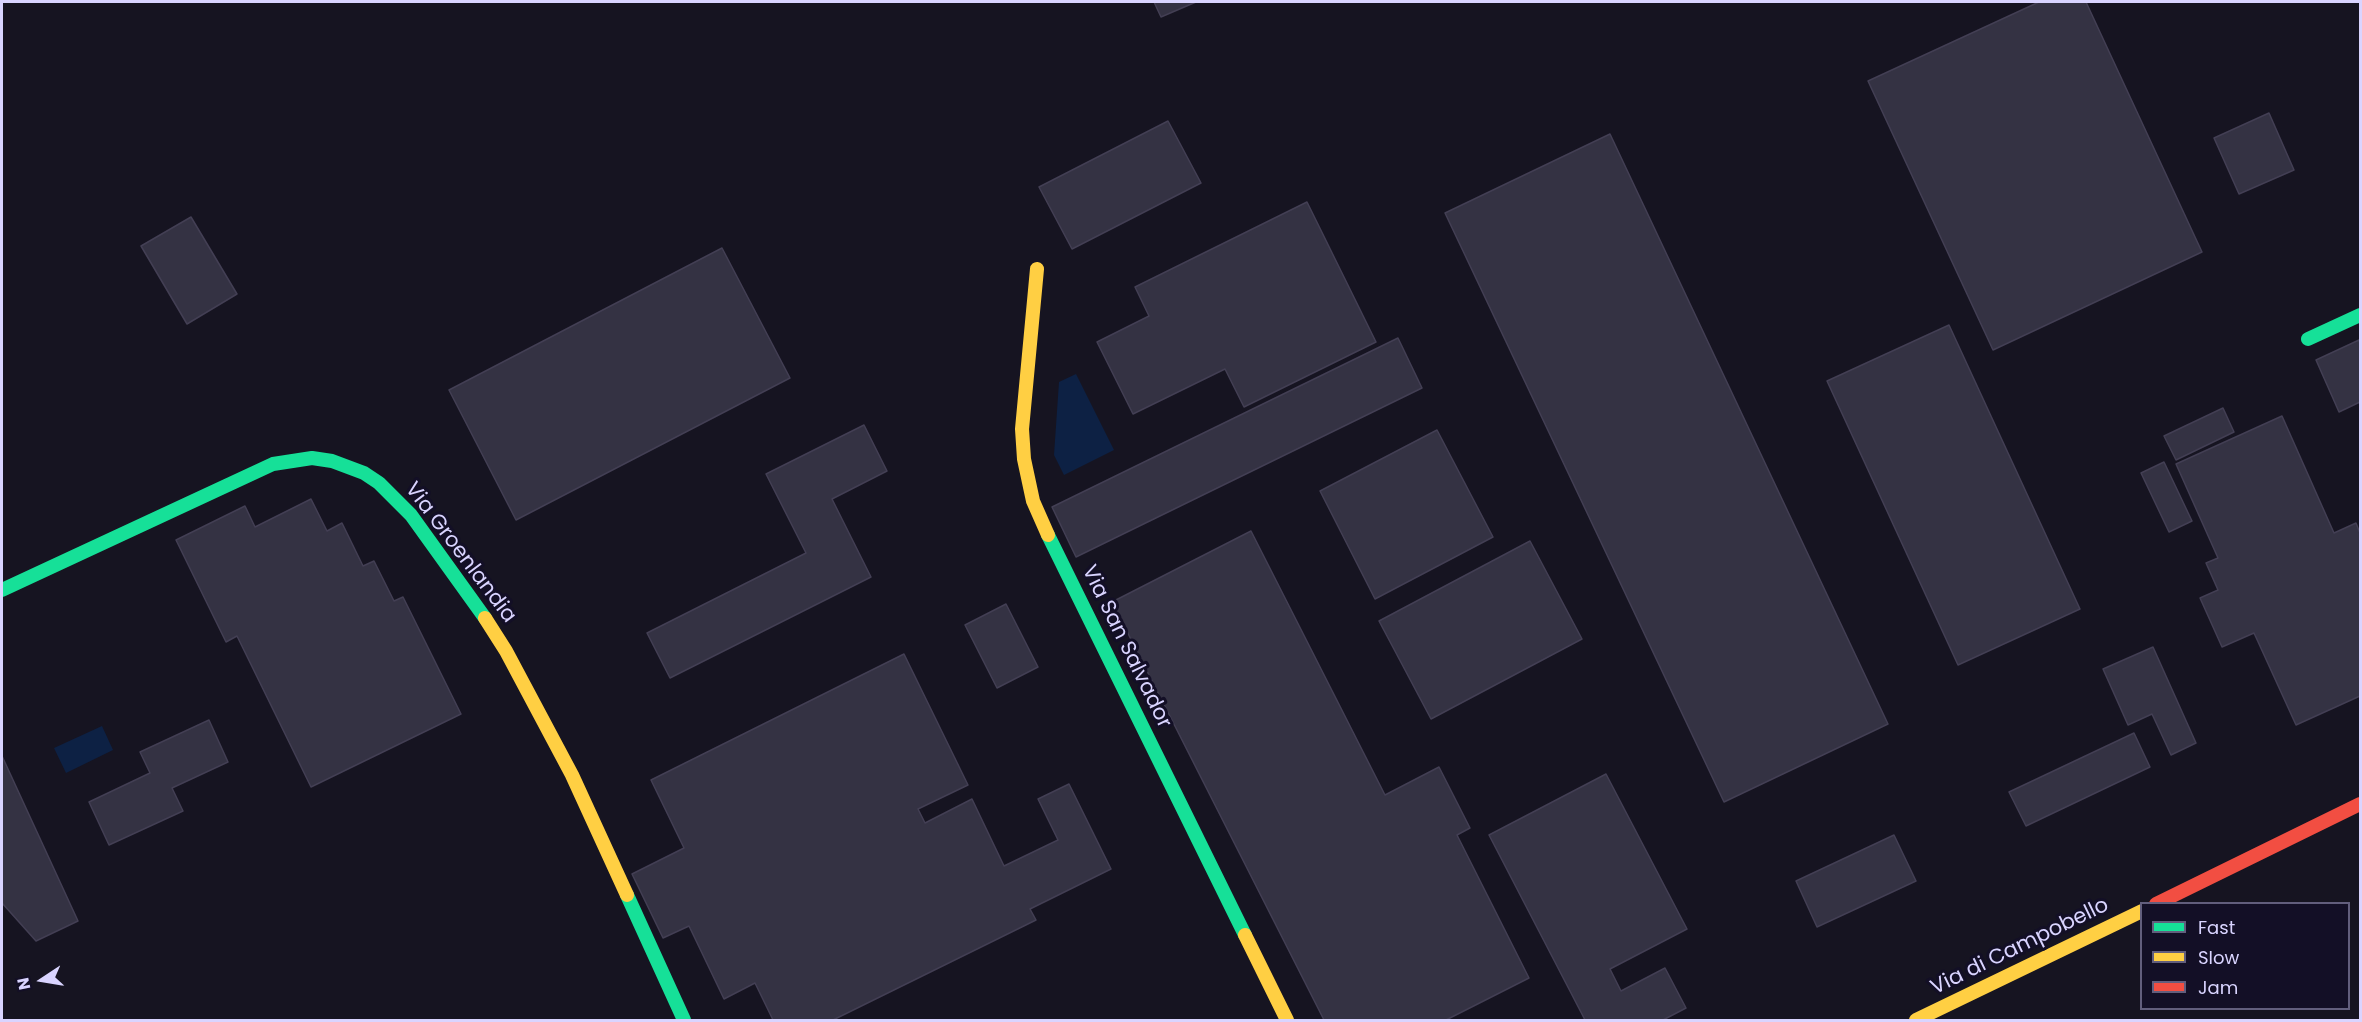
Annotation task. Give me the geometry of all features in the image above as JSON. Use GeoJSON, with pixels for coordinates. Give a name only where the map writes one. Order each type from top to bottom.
{"type":"FeatureCollection","features":[{"type":"Feature","properties":{"kind":"street","name":"Via San Salvador"},"geometry":{"type":"LineString","coordinates":[[1037,269],[1022,429],[1024,459],[1034,501],[1055,549],[1287,1020]]}},
{"type":"Feature","properties":{"kind":"street"},"geometry":{"type":"LineString","coordinates":[[2308,339],[2361,315]]}},
{"type":"Feature","properties":{"kind":"street","name":"Via Groenlandia"},"geometry":{"type":"LineString","coordinates":[[2,590],[273,464],[312,458],[332,461],[364,473],[379,483],[411,515],[506,651],[572,775],[684,1020]]}},
{"type":"Feature","properties":{"kind":"street"},"geometry":{"type":"LineString","coordinates":[[2158,902],[2361,804]]}},
{"type":"Feature","properties":{"kind":"street","name":"Via di Campobello"},"geometry":{"type":"LineString","coordinates":[[1916,1020],[2140,911]]}},
{"type":"Feature","properties":{"kind":"water"},"geometry":{"type":"Polygon","coordinates":[[[1076,374],[1114,450],[1064,475],[1054,455],[1059,382],[1076,374]]]}},
{"type":"Feature","properties":{"kind":"water"},"geometry":{"type":"Polygon","coordinates":[[[102,726],[113,750],[66,773],[54,748],[102,726]]]}},
{"type":"Feature","properties":{"kind":"building"},"geometry":{"type":"Polygon","coordinates":[[[1154,2],[1196,2],[1161,17],[1154,2]]]}},
{"type":"Feature","properties":{"kind":"building"},"geometry":{"type":"Polygon","coordinates":[[[2039,2],[2086,2],[2202,252],[1993,350],[1868,81],[2039,2]]]}},
{"type":"Feature","properties":{"kind":"building"},"geometry":{"type":"Polygon","coordinates":[[[2269,113],[2294,170],[2239,194],[2214,138],[2269,113]]]}},
{"type":"Feature","properties":{"kind":"building"},"geometry":{"type":"Polygon","coordinates":[[[1168,121],[1201,183],[1072,249],[1039,187],[1168,121]]]}},
{"type":"Feature","properties":{"kind":"building"},"geometry":{"type":"Polygon","coordinates":[[[1610,134],[1888,724],[1724,802],[1445,213],[1610,134]]]}},
{"type":"Feature","properties":{"kind":"building"},"geometry":{"type":"Polygon","coordinates":[[[1307,202],[1376,342],[1244,407],[1225,369],[1133,414],[1097,342],[1149,316],[1135,287],[1307,202]]]}},
{"type":"Feature","properties":{"kind":"building"},"geometry":{"type":"Polygon","coordinates":[[[191,217],[237,294],[187,324],[141,246],[191,217]]]}},
{"type":"Feature","properties":{"kind":"building"},"geometry":{"type":"Polygon","coordinates":[[[722,248],[790,378],[516,520],[449,390],[722,248]]]}},
{"type":"Feature","properties":{"kind":"building"},"geometry":{"type":"Polygon","coordinates":[[[1949,325],[2080,609],[1958,665],[1827,381],[1949,325]]]}},
{"type":"Feature","properties":{"kind":"building"},"geometry":{"type":"Polygon","coordinates":[[[1398,338],[1422,388],[1076,557],[1052,507],[1398,338]]]}},
{"type":"Feature","properties":{"kind":"building"},"geometry":{"type":"Polygon","coordinates":[[[2359,340],[2360,402],[2339,412],[2316,360],[2359,340]]]}},
{"type":"Feature","properties":{"kind":"building"},"geometry":{"type":"Polygon","coordinates":[[[2223,408],[2234,432],[2176,460],[2164,436],[2223,408]]]}},
{"type":"Feature","properties":{"kind":"building"},"geometry":{"type":"Polygon","coordinates":[[[2282,416],[2334,533],[2356,523],[2360,533],[2360,696],[2296,725],[2254,633],[2222,647],[2200,598],[2218,590],[2206,563],[2218,558],[2176,464],[2282,416]]]}},
{"type":"Feature","properties":{"kind":"building"},"geometry":{"type":"Polygon","coordinates":[[[864,425],[887,471],[832,499],[871,577],[670,678],[647,633],[806,553],[766,474],[864,425]]]}},
{"type":"Feature","properties":{"kind":"building"},"geometry":{"type":"Polygon","coordinates":[[[1437,430],[1493,537],[1375,599],[1320,491],[1437,430]]]}},
{"type":"Feature","properties":{"kind":"building"},"geometry":{"type":"Polygon","coordinates":[[[2164,462],[2192,521],[2169,532],[2141,473],[2164,462]]]}},
{"type":"Feature","properties":{"kind":"building"},"geometry":{"type":"Polygon","coordinates":[[[311,499],[327,531],[342,523],[363,566],[374,561],[394,601],[403,597],[461,714],[311,787],[237,636],[226,642],[176,540],[245,506],[255,527],[311,499]]]}},
{"type":"Feature","properties":{"kind":"building"},"geometry":{"type":"Polygon","coordinates":[[[1251,531],[1385,795],[1439,767],[1470,828],[1457,835],[1529,978],[1446,1020],[1324,1020],[1112,602],[1251,531]]]}},
{"type":"Feature","properties":{"kind":"building"},"geometry":{"type":"Polygon","coordinates":[[[1530,541],[1582,639],[1431,719],[1379,621],[1530,541]]]}},
{"type":"Feature","properties":{"kind":"building"},"geometry":{"type":"Polygon","coordinates":[[[1006,604],[1038,667],[997,688],[965,625],[1006,604]]]}},
{"type":"Feature","properties":{"kind":"building"},"geometry":{"type":"Polygon","coordinates":[[[2153,647],[2196,743],[2171,755],[2152,714],[2128,725],[2103,669],[2153,647]]]}},
{"type":"Feature","properties":{"kind":"building"},"geometry":{"type":"Polygon","coordinates":[[[904,654],[968,785],[918,809],[925,823],[972,799],[1004,866],[1058,840],[1038,799],[1069,784],[1111,869],[1030,909],[1036,920],[833,1020],[773,1020],[755,983],[724,999],[689,926],[663,938],[632,874],[684,848],[651,780],[904,654]]]}},
{"type":"Feature","properties":{"kind":"building"},"geometry":{"type":"Polygon","coordinates":[[[209,720],[228,762],[172,788],[183,811],[109,845],[89,802],[150,773],[140,752],[209,720]]]}},
{"type":"Feature","properties":{"kind":"building"},"geometry":{"type":"Polygon","coordinates":[[[2134,733],[2150,767],[2026,826],[2009,792],[2134,733]]]}},
{"type":"Feature","properties":{"kind":"building"},"geometry":{"type":"Polygon","coordinates":[[[2,756],[78,921],[36,941],[2,903],[2,756]]]}},
{"type":"Feature","properties":{"kind":"building"},"geometry":{"type":"Polygon","coordinates":[[[1606,774],[1687,929],[1610,969],[1621,991],[1665,968],[1686,1008],[1663,1020],[1585,1020],[1489,835],[1606,774]]]}},
{"type":"Feature","properties":{"kind":"building"},"geometry":{"type":"Polygon","coordinates":[[[1894,835],[1916,881],[1817,927],[1796,881],[1894,835]]]}},
{"type":"Feature","properties":{"kind":"traffic: fast"},"geometry":{"type":"LineString","coordinates":[[2308,339],[2360,315]]}},
{"type":"Feature","properties":{"kind":"traffic: fast"},"geometry":{"type":"LineString","coordinates":[[2,590],[273,464],[312,458],[332,461],[364,473],[379,483],[411,515],[485,618]]}},
{"type":"Feature","properties":{"kind":"traffic: fast"},"geometry":{"type":"LineString","coordinates":[[1048,535],[1245,935]]}},
{"type":"Feature","properties":{"kind":"traffic: fast"},"geometry":{"type":"LineString","coordinates":[[627,895],[684,1020]]}},
{"type":"Feature","properties":{"kind":"traffic: slow"},"geometry":{"type":"LineString","coordinates":[[1037,269],[1022,429],[1024,459],[1033,501],[1048,535]]}},
{"type":"Feature","properties":{"kind":"traffic: slow"},"geometry":{"type":"LineString","coordinates":[[485,618],[506,651],[572,775],[627,895]]}},
{"type":"Feature","properties":{"kind":"traffic: slow"},"geometry":{"type":"LineString","coordinates":[[1916,1020],[2140,912]]}},
{"type":"Feature","properties":{"kind":"traffic: slow"},"geometry":{"type":"LineString","coordinates":[[1245,935],[1287,1020]]}},
{"type":"Feature","properties":{"kind":"traffic: jam"},"geometry":{"type":"LineString","coordinates":[[2160,902],[2360,804]]}}]}
